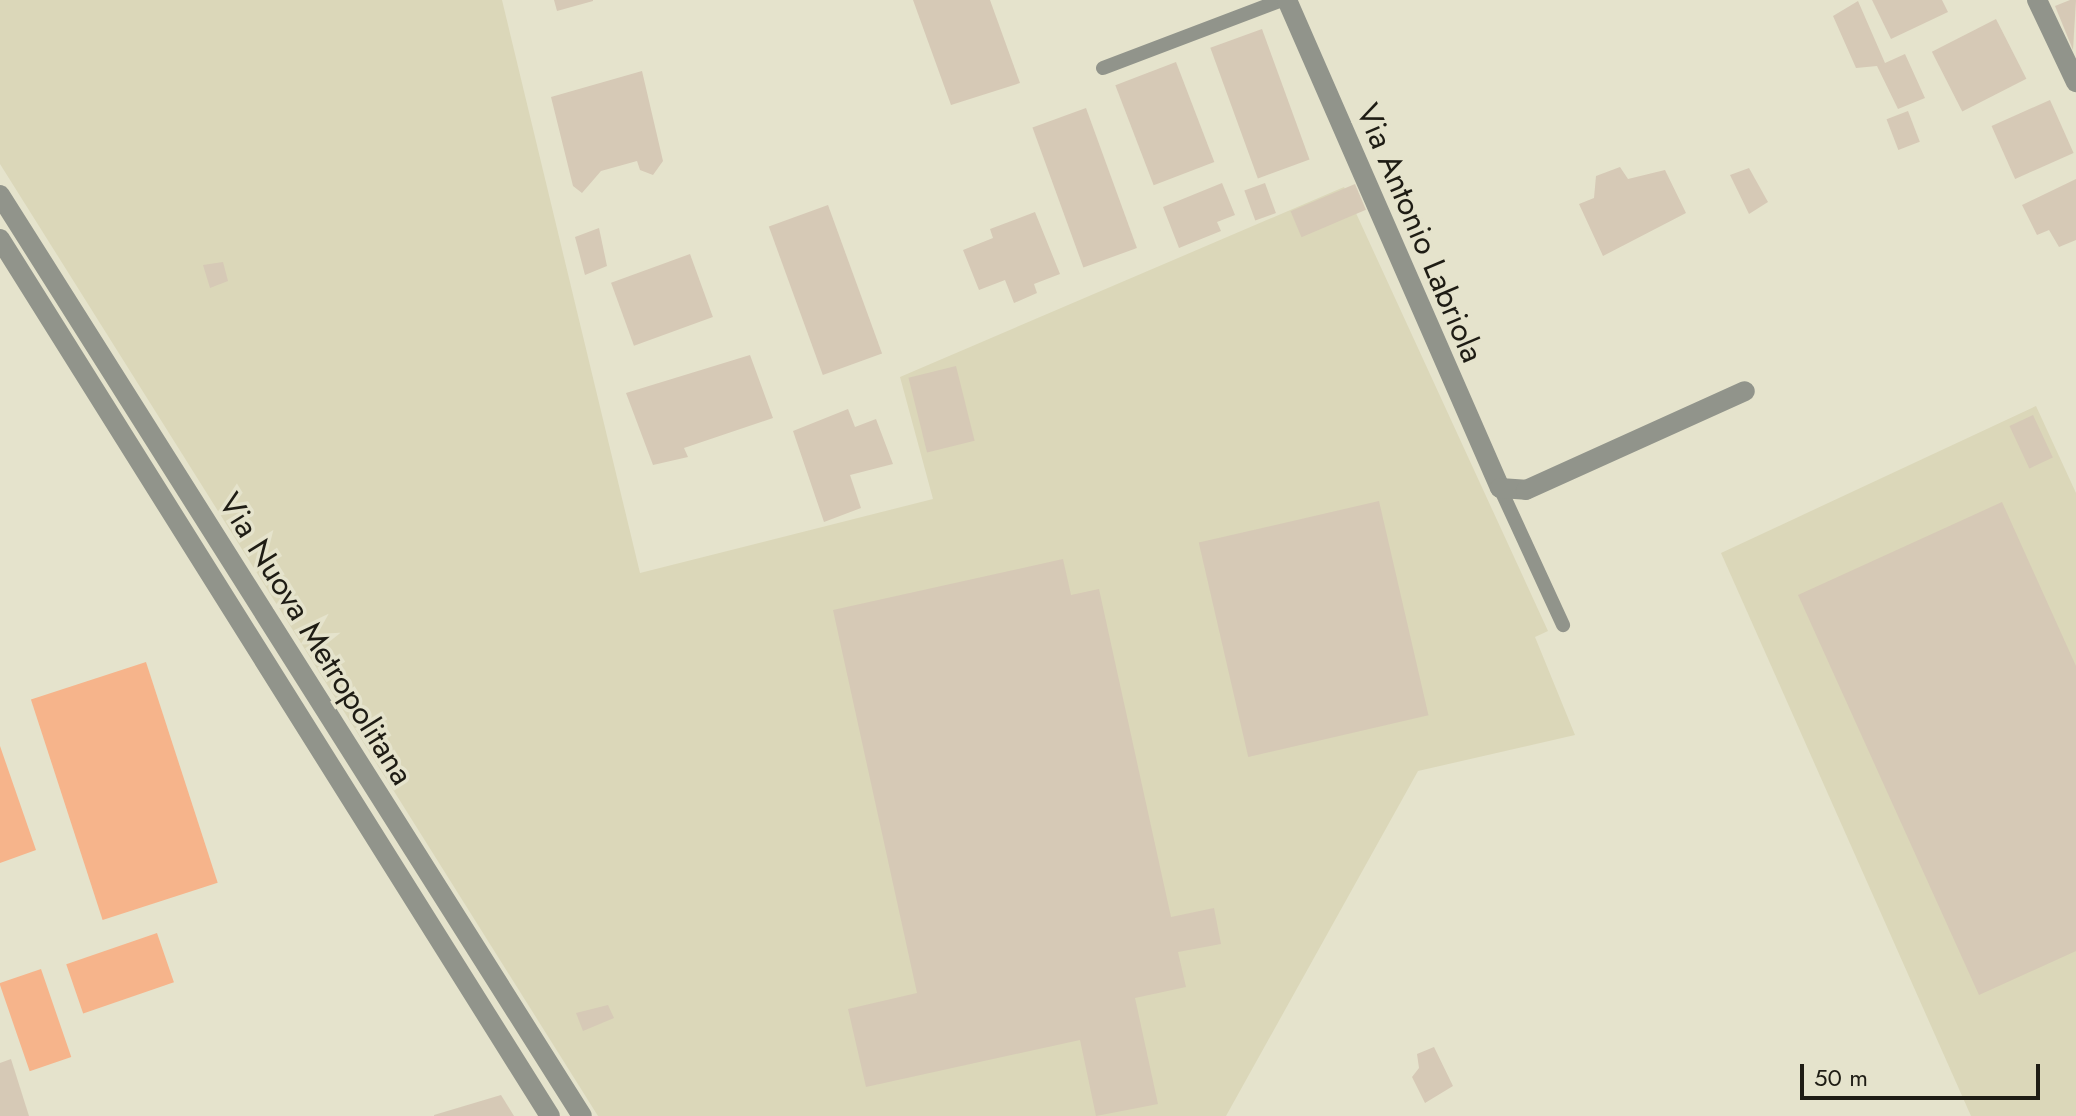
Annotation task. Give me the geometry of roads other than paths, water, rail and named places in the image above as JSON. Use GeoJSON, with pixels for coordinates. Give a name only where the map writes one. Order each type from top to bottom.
{"type":"FeatureCollection","features":[{"type":"Feature","properties":{"kind":"street","name":"Via Antonio Labriola"},"geometry":{"type":"LineString","coordinates":[[1284,0],[1500,488]]}},
{"type":"Feature","properties":{"kind":"street"},"geometry":{"type":"LineString","coordinates":[[2037,0],[2076,82]]}},
{"type":"Feature","properties":{"kind":"street","name":"Via Nuova Metropolitana"},"geometry":{"type":"LineString","coordinates":[[0,195],[582,1116]]}},
{"type":"Feature","properties":{"kind":"street","name":"Via Nuova Metropolitana"},"geometry":{"type":"LineString","coordinates":[[0,239],[550,1116]]}},
{"type":"Feature","properties":{"kind":"street"},"geometry":{"type":"LineString","coordinates":[[1500,488],[1526,490],[1745,391]]}},
{"type":"Feature","properties":{"kind":"lane","name":"Via Antonio Labriola"},"geometry":{"type":"LineString","coordinates":[[1103,68],[1284,0]]}},
{"type":"Feature","properties":{"kind":"lane","name":"Via Antonio Labriola"},"geometry":{"type":"LineString","coordinates":[[1500,488],[1563,625]]}}]}
